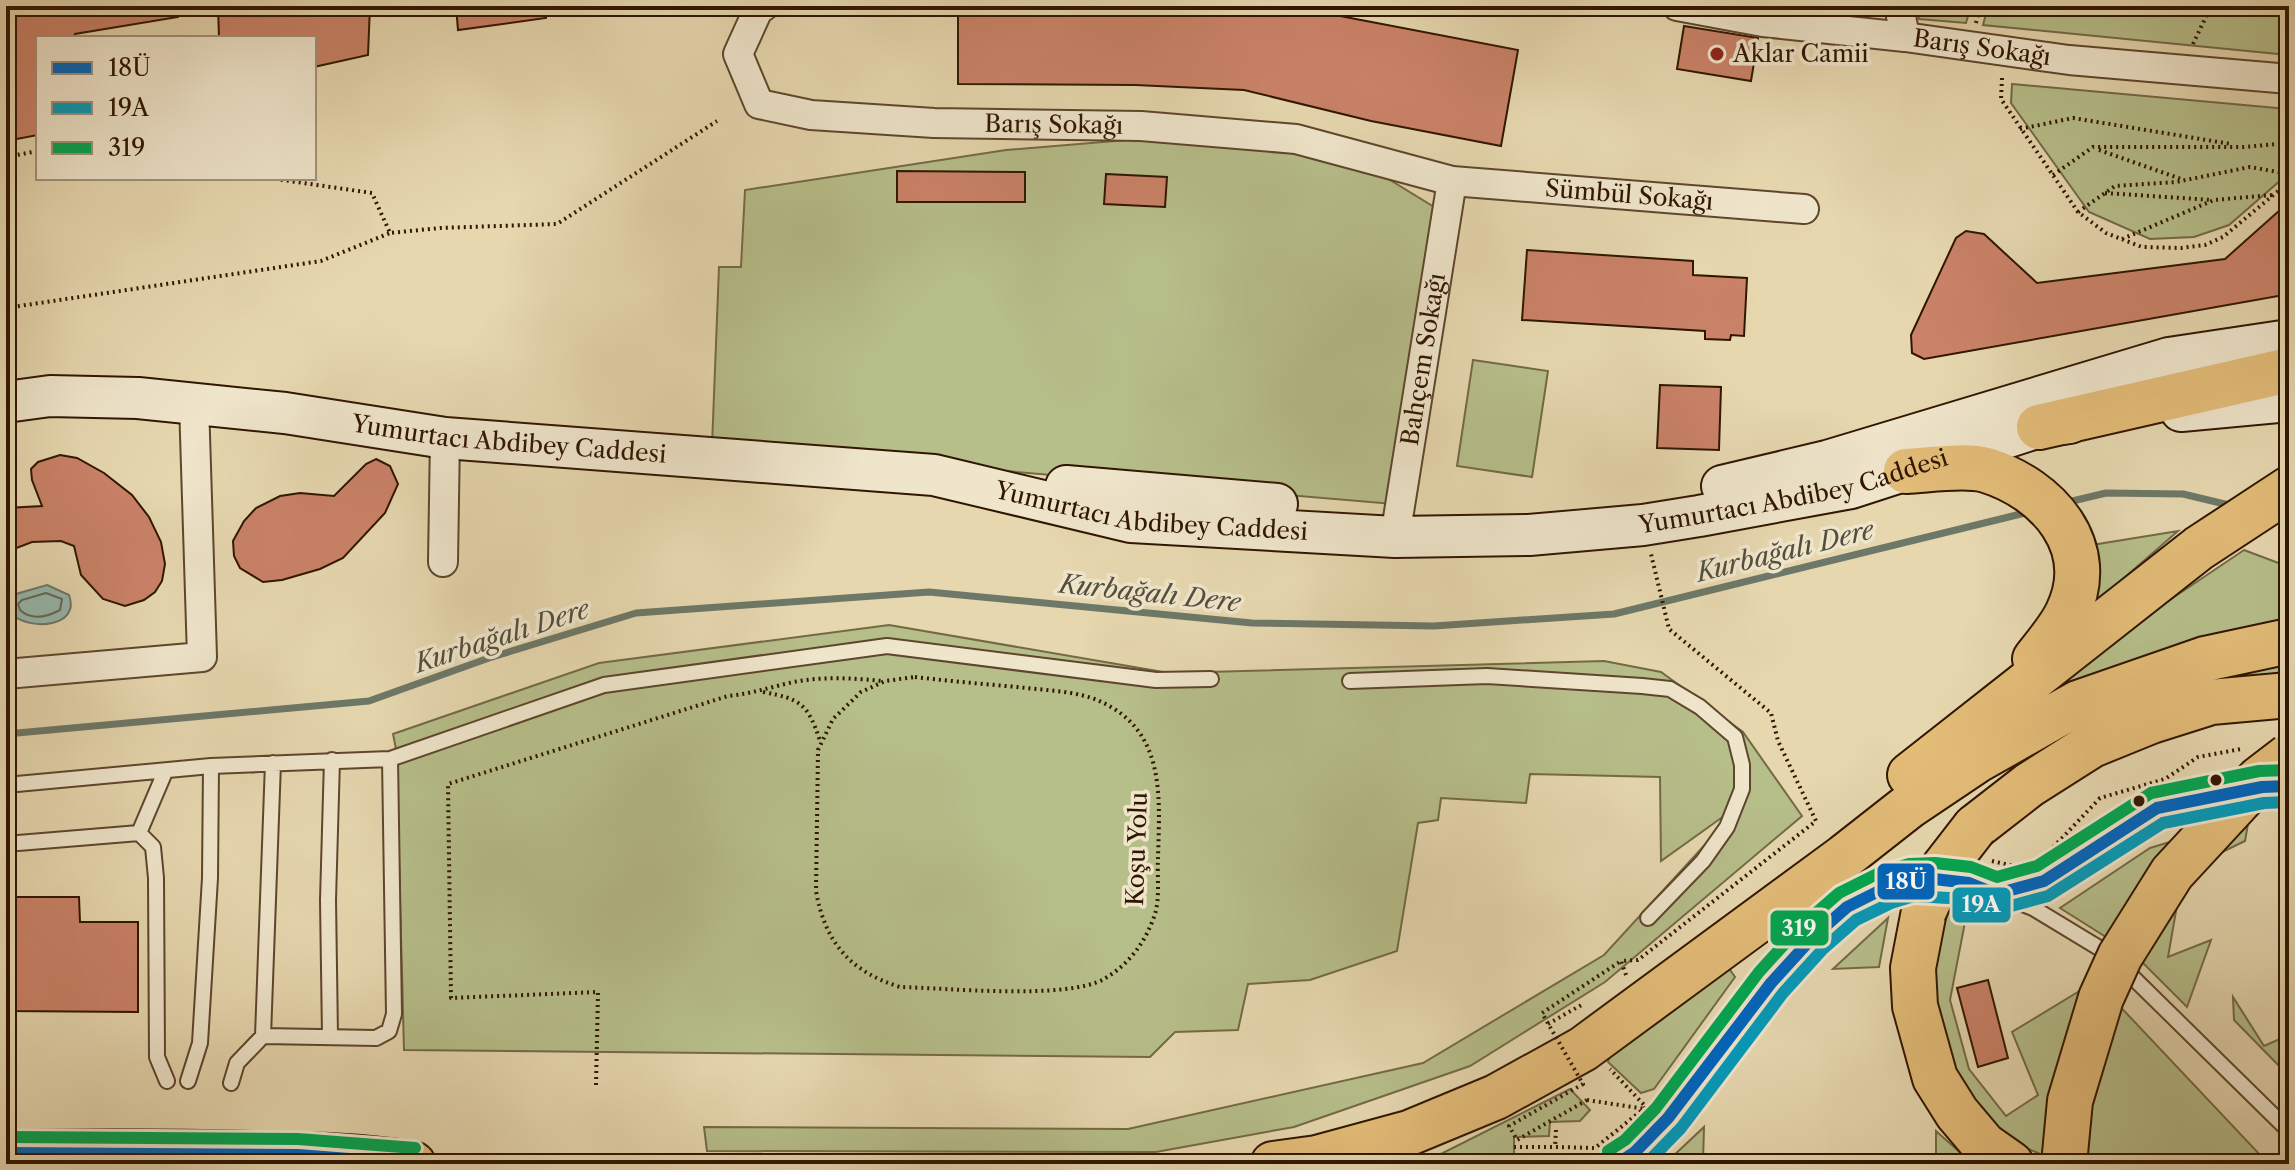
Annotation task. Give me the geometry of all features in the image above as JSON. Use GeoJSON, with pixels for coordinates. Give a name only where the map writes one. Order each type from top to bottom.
{"type":"FeatureCollection","features":[{"type":"Feature","properties":{"kind":"highway"},"geometry":{"type":"LineString","coordinates":[[2039,427],[2289,370]]}},
{"type":"Feature","properties":{"kind":"highway"},"geometry":{"type":"LineString","coordinates":[[1906,471],[1983,469],[2028,489],[2051,509],[2067,529],[2075,549],[2076,587],[2067,614],[2007,696]]}},
{"type":"Feature","properties":{"kind":"highway"},"geometry":{"type":"LineString","coordinates":[[1663,988],[1866,811],[2007,696],[2199,548],[2289,489]]}},
{"type":"Feature","properties":{"kind":"highway"},"geometry":{"type":"LineString","coordinates":[[1273,1164],[1317,1158],[1409,1133],[1496,1097],[1583,1049],[1909,806],[1976,761],[2078,703],[2205,659],[2289,641]]}},
{"type":"Feature","properties":{"kind":"highway"},"geometry":{"type":"LineString","coordinates":[[2011,1164],[1984,1145],[1957,1113],[1935,1078],[1915,1006],[1913,968],[1924,911],[1944,867],[1975,827],[2029,785],[2092,745],[2151,721],[2211,702],[2289,695]]}},
{"type":"Feature","properties":{"kind":"highway"},"geometry":{"type":"LineString","coordinates":[[2064,1164],[2070,1101],[2101,998],[2120,956],[2172,873],[2259,779],[2289,756]]}},
{"type":"Feature","properties":{"kind":"highway"},"geometry":{"type":"LineString","coordinates":[[2189,856],[2289,785]]}},
{"type":"Feature","properties":{"kind":"highway"},"geometry":{"type":"LineString","coordinates":[[6,1153],[297,1155],[360,1157],[413,1164]]}},
{"type":"Feature","properties":{"kind":"main road"},"geometry":{"type":"LineString","coordinates":[[1397,526],[1569,513],[1707,490],[1827,461],[2169,358],[2289,340]]}},
{"type":"Feature","properties":{"kind":"main road","name":"Yumurtacı Abdibey Caddesi"},"geometry":{"type":"LineString","coordinates":[[6,402],[50,396],[138,398],[285,413],[445,438],[934,475],[1131,522],[1397,526],[1529,535],[1643,525],[1851,488],[2039,427],[2289,401]]}},
{"type":"Feature","properties":{"kind":"street","name":"Barış Sokağı"},"geometry":{"type":"LineString","coordinates":[[764,6],[758,10],[738,54],[759,104],[811,115],[934,123],[1141,126],[1296,139],[1452,181]]}},
{"type":"Feature","properties":{"kind":"street","name":"Barış Sokağı"},"geometry":{"type":"LineString","coordinates":[[1677,6],[1763,22],[2140,68],[2289,79]]}},
{"type":"Feature","properties":{"kind":"street"},"geometry":{"type":"LineString","coordinates":[[1899,6],[1905,37]]}},
{"type":"Feature","properties":{"kind":"street","name":"Sümbül Sokağı"},"geometry":{"type":"LineString","coordinates":[[1452,181],[1804,209]]}},
{"type":"Feature","properties":{"kind":"street","name":"Bahçem Sokağı"},"geometry":{"type":"LineString","coordinates":[[1397,526],[1452,181]]}},
{"type":"Feature","properties":{"kind":"street"},"geometry":{"type":"LineString","coordinates":[[6,674],[202,657],[194,403]]}},
{"type":"Feature","properties":{"kind":"street"},"geometry":{"type":"LineString","coordinates":[[443,562],[445,438]]}},
{"type":"Feature","properties":{"kind":"lane"},"geometry":{"type":"LineString","coordinates":[[6,785],[211,766],[390,759],[604,685],[887,646],[1156,680],[1211,679]]}},
{"type":"Feature","properties":{"kind":"lane"},"geometry":{"type":"LineString","coordinates":[[1350,681],[1487,676],[1642,686],[1670,689],[1700,707],[1735,737],[1742,765],[1742,789],[1727,827],[1703,861],[1648,918]]}},
{"type":"Feature","properties":{"kind":"lane"},"geometry":{"type":"LineString","coordinates":[[263,1036],[376,1038],[389,1031],[394,1014],[390,759]]}},
{"type":"Feature","properties":{"kind":"lane"},"geometry":{"type":"LineString","coordinates":[[330,1036],[328,900],[332,760]]}},
{"type":"Feature","properties":{"kind":"lane"},"geometry":{"type":"LineString","coordinates":[[231,1083],[237,1063],[263,1036],[273,763]]}},
{"type":"Feature","properties":{"kind":"lane"},"geometry":{"type":"LineString","coordinates":[[188,1081],[200,1043],[210,878],[211,766]]}},
{"type":"Feature","properties":{"kind":"lane"},"geometry":{"type":"LineString","coordinates":[[139,833],[165,772]]}},
{"type":"Feature","properties":{"kind":"lane"},"geometry":{"type":"LineString","coordinates":[[1996,894],[2044,881],[2157,808],[2262,787],[2289,785]]}},
{"type":"Feature","properties":{"kind":"lane"},"geometry":{"type":"LineString","coordinates":[[6,844],[139,833],[153,847],[156,878],[157,1057],[167,1081]]}},
{"type":"Feature","properties":{"kind":"lane"},"geometry":{"type":"LineString","coordinates":[[1617,1164],[1635,1152],[1668,1118],[1771,983],[1812,938],[1847,907],[1885,888],[1911,880],[1969,883],[2033,908],[2109,954],[2283,1125],[2289,1125]]}},
{"type":"Feature","properties":{"kind":"path"},"geometry":{"type":"LineString","coordinates":[[2197,36],[2211,6]]}},
{"type":"Feature","properties":{"kind":"path"},"geometry":{"type":"LineString","coordinates":[[2004,51],[2001,99],[2078,212],[2106,233],[2142,247],[2205,245],[2223,237],[2289,182]]}},
{"type":"Feature","properties":{"kind":"path"},"geometry":{"type":"LineString","coordinates":[[2020,129],[2073,118],[2244,147]]}},
{"type":"Feature","properties":{"kind":"path"},"geometry":{"type":"LineString","coordinates":[[6,308],[321,261],[390,233],[557,224],[717,121]]}},
{"type":"Feature","properties":{"kind":"path"},"geometry":{"type":"LineString","coordinates":[[2053,175],[2093,147],[2244,147],[2289,143]]}},
{"type":"Feature","properties":{"kind":"path"},"geometry":{"type":"LineString","coordinates":[[2093,147],[2184,180]]}},
{"type":"Feature","properties":{"kind":"path"},"geometry":{"type":"LineString","coordinates":[[6,157],[36,151]]}},
{"type":"Feature","properties":{"kind":"path"},"geometry":{"type":"LineString","coordinates":[[2078,212],[2115,186],[2184,180],[2250,167],[2289,174]]}},
{"type":"Feature","properties":{"kind":"path"},"geometry":{"type":"LineString","coordinates":[[283,180],[372,193],[390,233]]}},
{"type":"Feature","properties":{"kind":"path"},"geometry":{"type":"LineString","coordinates":[[2105,193],[2214,200],[2274,195]]}},
{"type":"Feature","properties":{"kind":"path"},"geometry":{"type":"LineString","coordinates":[[2122,239],[2214,200]]}},
{"type":"Feature","properties":{"kind":"path"},"geometry":{"type":"LineString","coordinates":[[1650,548],[1669,629]]}},
{"type":"Feature","properties":{"kind":"path","name":"Koşu Yolu"},"geometry":{"type":"LineString","coordinates":[[915,677],[1082,694],[1113,708],[1133,726],[1148,745],[1155,764],[1159,795],[1156,911],[1140,948],[1124,965],[1104,979],[1083,988],[1050,991],[900,987],[877,980],[845,957],[833,939],[819,907],[816,891],[818,750],[833,719],[848,703],[861,692],[885,681],[915,677]]}},
{"type":"Feature","properties":{"kind":"path"},"geometry":{"type":"LineString","coordinates":[[596,1085],[598,992],[451,998],[448,784],[728,696],[762,692],[790,683],[843,678],[885,681]]}},
{"type":"Feature","properties":{"kind":"path"},"geometry":{"type":"LineString","coordinates":[[762,692],[798,702],[811,715],[821,743]]}},
{"type":"Feature","properties":{"kind":"path"},"geometry":{"type":"LineString","coordinates":[[1587,1100],[1517,1140],[1509,1126],[1583,1084],[1542,1013],[1621,961]]}},
{"type":"Feature","properties":{"kind":"path"},"geometry":{"type":"LineString","coordinates":[[1548,1024],[1589,1001]]}},
{"type":"Feature","properties":{"kind":"path"},"geometry":{"type":"LineString","coordinates":[[1514,1147],[1595,1148],[1646,1107],[1610,1069]]}},
{"type":"Feature","properties":{"kind":"path"},"geometry":{"type":"LineString","coordinates":[[1555,1147],[1556,1130]]}},
{"type":"Feature","properties":{"kind":"green space"},"geometry":{"type":"Polygon","coordinates":[[[1917,6],[1971,6],[1966,23],[1919,19],[1917,6]]]}},
{"type":"Feature","properties":{"kind":"green space"},"geometry":{"type":"Polygon","coordinates":[[[1988,6],[2289,6],[2289,55],[1983,25],[1988,6]]]}},
{"type":"Feature","properties":{"kind":"green space"},"geometry":{"type":"Polygon","coordinates":[[[2012,84],[2289,109],[2289,173],[2229,225],[2194,237],[2150,239],[2089,212],[2011,103],[2012,84]]]}},
{"type":"Feature","properties":{"kind":"green space"},"geometry":{"type":"Polygon","coordinates":[[[1223,132],[1364,164],[1447,215],[1393,504],[712,446],[719,267],[741,267],[745,190],[1006,150],[1223,132]]]}},
{"type":"Feature","properties":{"kind":"green space"},"geometry":{"type":"Polygon","coordinates":[[[1473,360],[1548,371],[1532,477],[1457,466],[1473,360]]]}},
{"type":"Feature","properties":{"kind":"green space"},"geometry":{"type":"Polygon","coordinates":[[[2178,531],[2070,625],[2086,546],[2178,531]]]}},
{"type":"Feature","properties":{"kind":"green space"},"geometry":{"type":"Polygon","coordinates":[[[2244,550],[2289,567],[2289,624],[2184,644],[2046,695],[2146,616],[2244,550]]]}},
{"type":"Feature","properties":{"kind":"green space"},"geometry":{"type":"Polygon","coordinates":[[[889,625],[1169,673],[1604,661],[1661,672],[1743,732],[1802,816],[1605,982],[1470,1066],[1294,1127],[1156,1152],[707,1151],[704,1127],[1128,1129],[1423,1063],[1604,955],[1745,801],[1661,861],[1660,777],[1530,774],[1526,803],[1441,798],[1438,820],[1418,823],[1397,951],[1310,980],[1248,984],[1238,1030],[1175,1032],[1150,1057],[404,1050],[396,749],[393,734],[599,663],[889,625]]]}},
{"type":"Feature","properties":{"kind":"green space"},"geometry":{"type":"Polygon","coordinates":[[[2289,663],[2289,679],[2169,693],[2289,663]]]}},
{"type":"Feature","properties":{"kind":"green space"},"geometry":{"type":"Polygon","coordinates":[[[2249,818],[2245,841],[2183,871],[2168,957],[2211,940],[2187,1007],[2136,956],[2060,908],[2150,848],[2249,818]]]}},
{"type":"Feature","properties":{"kind":"green space"},"geometry":{"type":"Polygon","coordinates":[[[1947,906],[1965,922],[1950,1000],[1969,1069],[2006,1116],[2038,1095],[2012,1032],[2096,981],[2264,1159],[2063,1164],[1999,1136],[1964,1097],[1934,999],[1935,953],[1947,906]]]}},
{"type":"Feature","properties":{"kind":"green space"},"geometry":{"type":"Polygon","coordinates":[[[1888,918],[1879,967],[1833,969],[1888,918]]]}},
{"type":"Feature","properties":{"kind":"green space"},"geometry":{"type":"Polygon","coordinates":[[[1728,967],[1735,977],[1654,1089],[1641,1093],[1608,1062],[1612,1048],[1728,967]]]}},
{"type":"Feature","properties":{"kind":"green space"},"geometry":{"type":"Polygon","coordinates":[[[2233,997],[2264,1046],[2289,1035],[2289,1076],[2234,1020],[2233,997]]]}},
{"type":"Feature","properties":{"kind":"green space"},"geometry":{"type":"Polygon","coordinates":[[[1570,1089],[1590,1110],[1580,1121],[1550,1122],[1549,1136],[1514,1137],[1514,1154],[1423,1163],[1570,1089]]]}},
{"type":"Feature","properties":{"kind":"green space"},"geometry":{"type":"Polygon","coordinates":[[[1704,1127],[1703,1162],[1670,1160],[1670,1159],[1704,1127]]]}},
{"type":"Feature","properties":{"kind":"green space"},"geometry":{"type":"Polygon","coordinates":[[[1936,1131],[1973,1164],[1936,1162],[1936,1131]]]}},
{"type":"Feature","properties":{"kind":"water"},"geometry":{"type":"Polygon","coordinates":[[[47,585],[69,595],[71,606],[68,614],[61,620],[42,624],[21,620],[13,615],[11,600],[16,594],[47,585]]]}},
{"type":"Feature","properties":{"kind":"building"},"geometry":{"type":"Polygon","coordinates":[[[6,6],[177,6],[178,17],[74,36],[36,36],[36,135],[6,141],[6,6]]]}},
{"type":"Feature","properties":{"kind":"building"},"geometry":{"type":"Polygon","coordinates":[[[218,6],[370,6],[368,55],[316,67],[316,36],[219,36],[218,6]]]}},
{"type":"Feature","properties":{"kind":"building"},"geometry":{"type":"Polygon","coordinates":[[[456,6],[545,6],[546,18],[458,30],[456,6]]]}},
{"type":"Feature","properties":{"kind":"building"},"geometry":{"type":"Polygon","coordinates":[[[958,6],[1288,6],[1518,50],[1501,146],[1371,121],[1244,90],[1135,85],[958,84],[958,6]]]}},
{"type":"Feature","properties":{"kind":"building","name":"Aklar Camii"},"geometry":{"type":"Polygon","coordinates":[[[1684,26],[1758,38],[1751,81],[1677,69],[1684,26]]]}},
{"type":"Feature","properties":{"kind":"building"},"geometry":{"type":"Polygon","coordinates":[[[897,171],[1025,172],[1025,202],[897,202],[897,171]]]}},
{"type":"Feature","properties":{"kind":"building"},"geometry":{"type":"Polygon","coordinates":[[[1106,174],[1167,177],[1165,207],[1104,204],[1106,174]]]}},
{"type":"Feature","properties":{"kind":"building"},"geometry":{"type":"Polygon","coordinates":[[[2289,202],[2289,294],[1924,359],[1912,353],[1911,335],[1956,238],[1966,231],[1984,234],[2037,283],[2225,259],[2289,202]]]}},
{"type":"Feature","properties":{"kind":"building"},"geometry":{"type":"Polygon","coordinates":[[[1527,250],[1693,261],[1693,275],[1747,278],[1744,336],[1731,335],[1730,340],[1705,339],[1705,331],[1522,320],[1527,250]]]}},
{"type":"Feature","properties":{"kind":"building"},"geometry":{"type":"Polygon","coordinates":[[[1660,385],[1721,387],[1719,450],[1657,448],[1660,385]]]}},
{"type":"Feature","properties":{"kind":"building"},"geometry":{"type":"Polygon","coordinates":[[[60,455],[77,458],[104,473],[132,495],[149,517],[161,542],[165,564],[162,581],[155,592],[144,600],[125,606],[103,599],[81,575],[74,546],[61,541],[32,542],[6,552],[6,508],[42,506],[31,469],[38,462],[60,455]]]}},
{"type":"Feature","properties":{"kind":"building"},"geometry":{"type":"Polygon","coordinates":[[[376,459],[390,466],[398,484],[385,513],[343,558],[320,569],[263,582],[240,568],[234,556],[233,541],[244,521],[256,508],[280,496],[300,493],[334,496],[366,464],[376,459]]]}},
{"type":"Feature","properties":{"kind":"building"},"geometry":{"type":"Polygon","coordinates":[[[6,897],[79,897],[80,922],[138,922],[138,1012],[6,1011],[6,897]]]}},
{"type":"Feature","properties":{"kind":"building"},"geometry":{"type":"Polygon","coordinates":[[[1988,980],[2008,1058],[1978,1067],[1957,988],[1988,980]]]}},
{"type":"Feature","properties":{"kind":"waterway","name":"Kurbağalı Dere"},"geometry":{"type":"LineString","coordinates":[[2064,503],[2106,493],[2183,494],[2233,506]]}},
{"type":"Feature","properties":{"kind":"waterway","name":"Kurbağalı Dere"},"geometry":{"type":"LineString","coordinates":[[6,734],[369,701],[489,658],[636,613],[929,592],[1252,623],[1434,626],[1614,614],[2029,512]]}},
{"type":"Feature","properties":{"kind":"transit line","name":"319"},"geometry":{"type":"LineString","coordinates":[[1608,1151],[1625,1140],[1656,1108],[1759,972],[1800,927],[1839,893],[1879,873],[1909,864],[1971,867],[1997,877],[2037,866],[2151,793],[2259,771],[2288,770]]}},
{"type":"Feature","properties":{"kind":"transit line","name":"18Ü"},"geometry":{"type":"LineString","coordinates":[[1617,1164],[1635,1152],[1668,1118],[1771,983],[1812,938],[1847,907],[1885,888],[1911,880],[1969,883],[1996,894],[2044,881],[2157,808],[2262,787],[2289,786]]}},
{"type":"Feature","properties":{"kind":"transit line","name":"19A"},"geometry":{"type":"LineString","coordinates":[[1646,1164],[1681,1128],[1783,993],[1823,949],[1856,920],[1914,896],[1965,899],[1996,910],[2048,896],[2163,823],[2264,803],[2289,802]]}},
{"type":"Feature","properties":{"kind":"transit line","name":"319"},"geometry":{"type":"LineString","coordinates":[[6,1137],[298,1139],[415,1148]]}},
{"type":"Feature","properties":{"kind":"transit line","name":"18Ü"},"geometry":{"type":"LineString","coordinates":[[6,1153],[298,1155],[413,1164]]}},
{"type":"Feature","properties":{"kind":"place","name":"Aklar Camii"},"geometry":{"type":"Point","coordinates":[1717,54]}}]}
